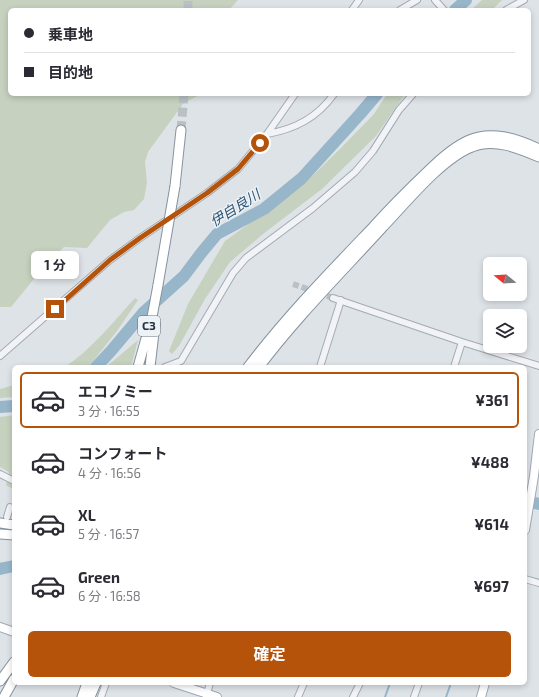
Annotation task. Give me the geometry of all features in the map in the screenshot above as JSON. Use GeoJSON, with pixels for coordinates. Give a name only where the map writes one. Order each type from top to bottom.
{"type":"FeatureCollection","features":[{"type":"Feature","properties":{"kind":"highway","name":"C3"},"geometry":{"type":"LineString","coordinates":[[139,365],[152,317],[158,285],[175,186],[182,130]]}},
{"type":"Feature","properties":{"kind":"highway"},"geometry":{"type":"LineString","coordinates":[[250,365],[279,328],[406,191],[451,151],[470,140],[488,135],[511,138],[539,149]]}},
{"type":"Feature","properties":{"kind":"highway"},"geometry":{"type":"LineString","coordinates":[[261,365],[304,313],[414,194],[436,172],[454,157],[471,147],[486,143],[508,145],[539,157]]}},
{"type":"Feature","properties":{"kind":"highway"},"geometry":{"type":"LineString","coordinates":[[150,365],[158,285]]}},
{"type":"Feature","properties":{"kind":"highway"},"geometry":{"type":"LineString","coordinates":[[0,534],[12,535]]}},
{"type":"Feature","properties":{"kind":"highway"},"geometry":{"type":"LineString","coordinates":[[0,681],[12,665]]}},
{"type":"Feature","properties":{"kind":"highway"},"geometry":{"type":"LineString","coordinates":[[4,697],[12,683]]}},
{"type":"Feature","properties":{"kind":"highway"},"geometry":{"type":"LineString","coordinates":[[82,697],[86,685]]}},
{"type":"Feature","properties":{"kind":"highway"},"geometry":{"type":"LineString","coordinates":[[90,697],[95,685]]}},
{"type":"Feature","properties":{"kind":"main road"},"geometry":{"type":"LineString","coordinates":[[527,520],[532,491],[538,477],[539,434]]}},
{"type":"Feature","properties":{"kind":"main road"},"geometry":{"type":"LineString","coordinates":[[0,627],[12,631]]}},
{"type":"Feature","properties":{"kind":"main road"},"geometry":{"type":"LineString","coordinates":[[179,685],[206,695],[217,697]]}},
{"type":"Feature","properties":{"kind":"main road"},"geometry":{"type":"LineString","coordinates":[[481,697],[484,685]]}},
{"type":"Feature","properties":{"kind":"street"},"geometry":{"type":"LineString","coordinates":[[405,8],[417,0]]}},
{"type":"Feature","properties":{"kind":"street"},"geometry":{"type":"LineString","coordinates":[[435,0],[442,8]]}},
{"type":"Feature","properties":{"kind":"street"},"geometry":{"type":"LineString","coordinates":[[510,8],[524,0]]}},
{"type":"Feature","properties":{"kind":"street"},"geometry":{"type":"LineString","coordinates":[[0,356],[110,260],[207,193],[238,169],[268,134],[294,96]]}},
{"type":"Feature","properties":{"kind":"street"},"geometry":{"type":"LineString","coordinates":[[268,134],[285,131],[312,116],[326,105],[333,96]]}},
{"type":"Feature","properties":{"kind":"street"},"geometry":{"type":"LineString","coordinates":[[170,365],[181,361],[233,273],[246,258],[313,208],[355,172],[373,151],[399,110],[411,96]]}},
{"type":"Feature","properties":{"kind":"street"},"geometry":{"type":"LineString","coordinates":[[333,298],[462,342],[539,366]]}},
{"type":"Feature","properties":{"kind":"street"},"geometry":{"type":"LineString","coordinates":[[321,365],[341,300]]}},
{"type":"Feature","properties":{"kind":"street"},"geometry":{"type":"LineString","coordinates":[[455,365],[462,342]]}},
{"type":"Feature","properties":{"kind":"street"},"geometry":{"type":"LineString","coordinates":[[0,474],[12,480]]}},
{"type":"Feature","properties":{"kind":"street"},"geometry":{"type":"LineString","coordinates":[[3,520],[10,507]]}},
{"type":"Feature","properties":{"kind":"street"},"geometry":{"type":"LineString","coordinates":[[527,580],[539,583]]}},
{"type":"Feature","properties":{"kind":"street"},"geometry":{"type":"LineString","coordinates":[[101,697],[105,685]]}},
{"type":"Feature","properties":{"kind":"street"},"geometry":{"type":"LineString","coordinates":[[206,695],[209,685]]}},
{"type":"Feature","properties":{"kind":"street"},"geometry":{"type":"LineString","coordinates":[[298,697],[303,685]]}},
{"type":"Feature","properties":{"kind":"street"},"geometry":{"type":"LineString","coordinates":[[353,697],[359,685]]}},
{"type":"Feature","properties":{"kind":"street"},"geometry":{"type":"LineString","coordinates":[[414,697],[418,685]]}},
{"type":"Feature","properties":{"kind":"green space"},"geometry":{"type":"Polygon","coordinates":[[[0,0],[238,0],[231,8],[8,8],[8,96],[197,96],[183,104],[148,152],[145,162],[147,183],[144,199],[134,210],[124,212],[110,220],[87,248],[64,247],[43,268],[11,307],[0,307],[0,0]]]}},
{"type":"Feature","properties":{"kind":"green space"},"geometry":{"type":"Polygon","coordinates":[[[482,0],[502,0],[494,8],[473,8],[482,0]]]}},
{"type":"Feature","properties":{"kind":"green space"},"geometry":{"type":"Polygon","coordinates":[[[386,96],[404,96],[376,136],[322,189],[263,234],[230,262],[205,299],[179,346],[172,354],[169,351],[188,304],[225,241],[306,182],[374,114],[386,96]]]}},
{"type":"Feature","properties":{"kind":"green space"},"geometry":{"type":"Polygon","coordinates":[[[135,298],[138,300],[117,331],[90,365],[68,365],[93,344],[135,298]]]}},
{"type":"Feature","properties":{"kind":"green space"},"geometry":{"type":"Polygon","coordinates":[[[138,340],[132,365],[108,365],[138,340]]]}},
{"type":"Feature","properties":{"kind":"green space"},"geometry":{"type":"Polygon","coordinates":[[[12,386],[12,397],[0,398],[0,389],[12,386]]]}},
{"type":"Feature","properties":{"kind":"green space"},"geometry":{"type":"Polygon","coordinates":[[[12,415],[12,489],[6,485],[9,472],[0,467],[0,417],[12,415]]]}},
{"type":"Feature","properties":{"kind":"waterway","name":"伊自良川"},"geometry":{"type":"LineString","coordinates":[[457,8],[466,0]]}},
{"type":"Feature","properties":{"kind":"waterway","name":"伊自良川"},"geometry":{"type":"LineString","coordinates":[[98,365],[143,313],[184,276],[217,234],[264,209],[302,178],[375,96]]}},
{"type":"Feature","properties":{"kind":"waterway","name":"伊自良川"},"geometry":{"type":"LineString","coordinates":[[0,407],[12,406]]}},
{"type":"Feature","properties":{"kind":"waterway"},"geometry":{"type":"LineString","coordinates":[[527,501],[539,504]]}},
{"type":"Feature","properties":{"kind":"waterway"},"geometry":{"type":"LineString","coordinates":[[0,569],[12,566]]}},
{"type":"Feature","properties":{"kind":"waterway"},"geometry":{"type":"LineString","coordinates":[[385,697],[389,685]]}},
{"type":"Feature","properties":{"kind":"waterway"},"geometry":{"type":"LineString","coordinates":[[446,697],[450,685]]}},
{"type":"Feature","properties":{"kind":"tunnel"},"geometry":{"type":"LineString","coordinates":[[188,0],[188,8]]}},
{"type":"Feature","properties":{"kind":"tunnel"},"geometry":{"type":"LineString","coordinates":[[181,130],[184,96]]}},
{"type":"Feature","properties":{"kind":"tunnel"},"geometry":{"type":"LineString","coordinates":[[293,284],[333,298]]}},
{"type":"Feature","properties":{"kind":"route"},"geometry":{"type":"LineString","coordinates":[[55,309],[110,260],[207,193],[238,169],[260,143]]}}]}
